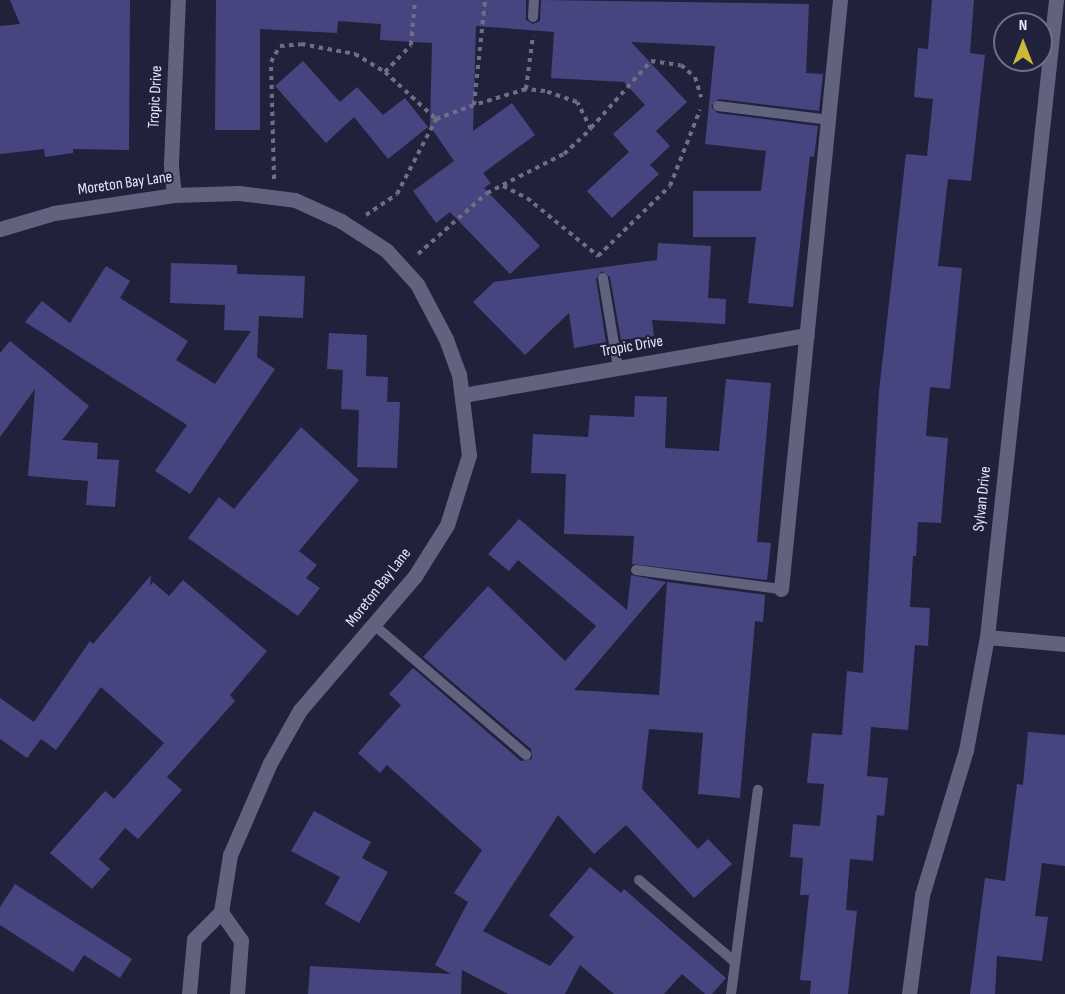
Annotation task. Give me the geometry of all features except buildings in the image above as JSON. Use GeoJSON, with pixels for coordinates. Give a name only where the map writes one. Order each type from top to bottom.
{"type":"FeatureCollection","features":[{"type":"Feature","properties":{"kind":"street","name":"Tropic Drive"},"geometry":{"type":"LineString","coordinates":[[174,195],[171,164],[178,0]]}},
{"type":"Feature","properties":{"kind":"street"},"geometry":{"type":"LineString","coordinates":[[781,589],[830,120],[840,0]]}},
{"type":"Feature","properties":{"kind":"street","name":"Sylvan Drive"},"geometry":{"type":"LineString","coordinates":[[909,994],[922,895],[966,750],[987,638],[1056,0]]}},
{"type":"Feature","properties":{"kind":"street","name":"Moreton Bay Lane"},"geometry":{"type":"LineString","coordinates":[[0,229],[54,213],[174,195],[239,193],[295,200],[358,232],[386,250],[417,284],[446,339],[463,395],[469,455],[459,495],[447,525],[415,576],[300,710],[270,763],[230,855],[221,912]]}},
{"type":"Feature","properties":{"kind":"street","name":"Tropic Drive"},"geometry":{"type":"LineString","coordinates":[[463,395],[807,335]]}},
{"type":"Feature","properties":{"kind":"street"},"geometry":{"type":"LineString","coordinates":[[987,638],[1065,644]]}},
{"type":"Feature","properties":{"kind":"street"},"geometry":{"type":"LineString","coordinates":[[189,994],[194,939],[221,912],[241,941],[237,994]]}},
{"type":"Feature","properties":{"kind":"lane"},"geometry":{"type":"LineString","coordinates":[[533,17],[534,0]]}},
{"type":"Feature","properties":{"kind":"lane"},"geometry":{"type":"LineString","coordinates":[[718,106],[830,120]]}},
{"type":"Feature","properties":{"kind":"lane"},"geometry":{"type":"LineString","coordinates":[[603,278],[618,368]]}},
{"type":"Feature","properties":{"kind":"lane"},"geometry":{"type":"LineString","coordinates":[[636,570],[781,589]]}},
{"type":"Feature","properties":{"kind":"lane"},"geometry":{"type":"LineString","coordinates":[[374,625],[526,755]]}},
{"type":"Feature","properties":{"kind":"lane"},"geometry":{"type":"LineString","coordinates":[[731,994],[758,790]]}},
{"type":"Feature","properties":{"kind":"lane"},"geometry":{"type":"LineString","coordinates":[[639,880],[735,962]]}},
{"type":"Feature","properties":{"kind":"path"},"geometry":{"type":"LineString","coordinates":[[385,72],[411,45],[415,0]]}},
{"type":"Feature","properties":{"kind":"path"},"geometry":{"type":"LineString","coordinates":[[474,105],[486,0]]}},
{"type":"Feature","properties":{"kind":"path"},"geometry":{"type":"LineString","coordinates":[[526,89],[526,67],[534,47],[533,17]]}},
{"type":"Feature","properties":{"kind":"path"},"geometry":{"type":"LineString","coordinates":[[272,197],[275,166],[271,62],[280,46],[301,44],[355,54],[385,72],[436,119]]}},
{"type":"Feature","properties":{"kind":"path"},"geometry":{"type":"LineString","coordinates":[[401,267],[487,193],[564,154],[591,129],[651,61],[681,65],[695,77],[702,103],[691,140],[670,186],[597,256]]}},
{"type":"Feature","properties":{"kind":"path"},"geometry":{"type":"LineString","coordinates":[[358,232],[369,210],[397,194],[436,119],[526,89],[565,96],[577,102],[591,129]]}},
{"type":"Feature","properties":{"kind":"path"},"geometry":{"type":"LineString","coordinates":[[502,185],[527,198],[597,256],[603,278]]}}]}
